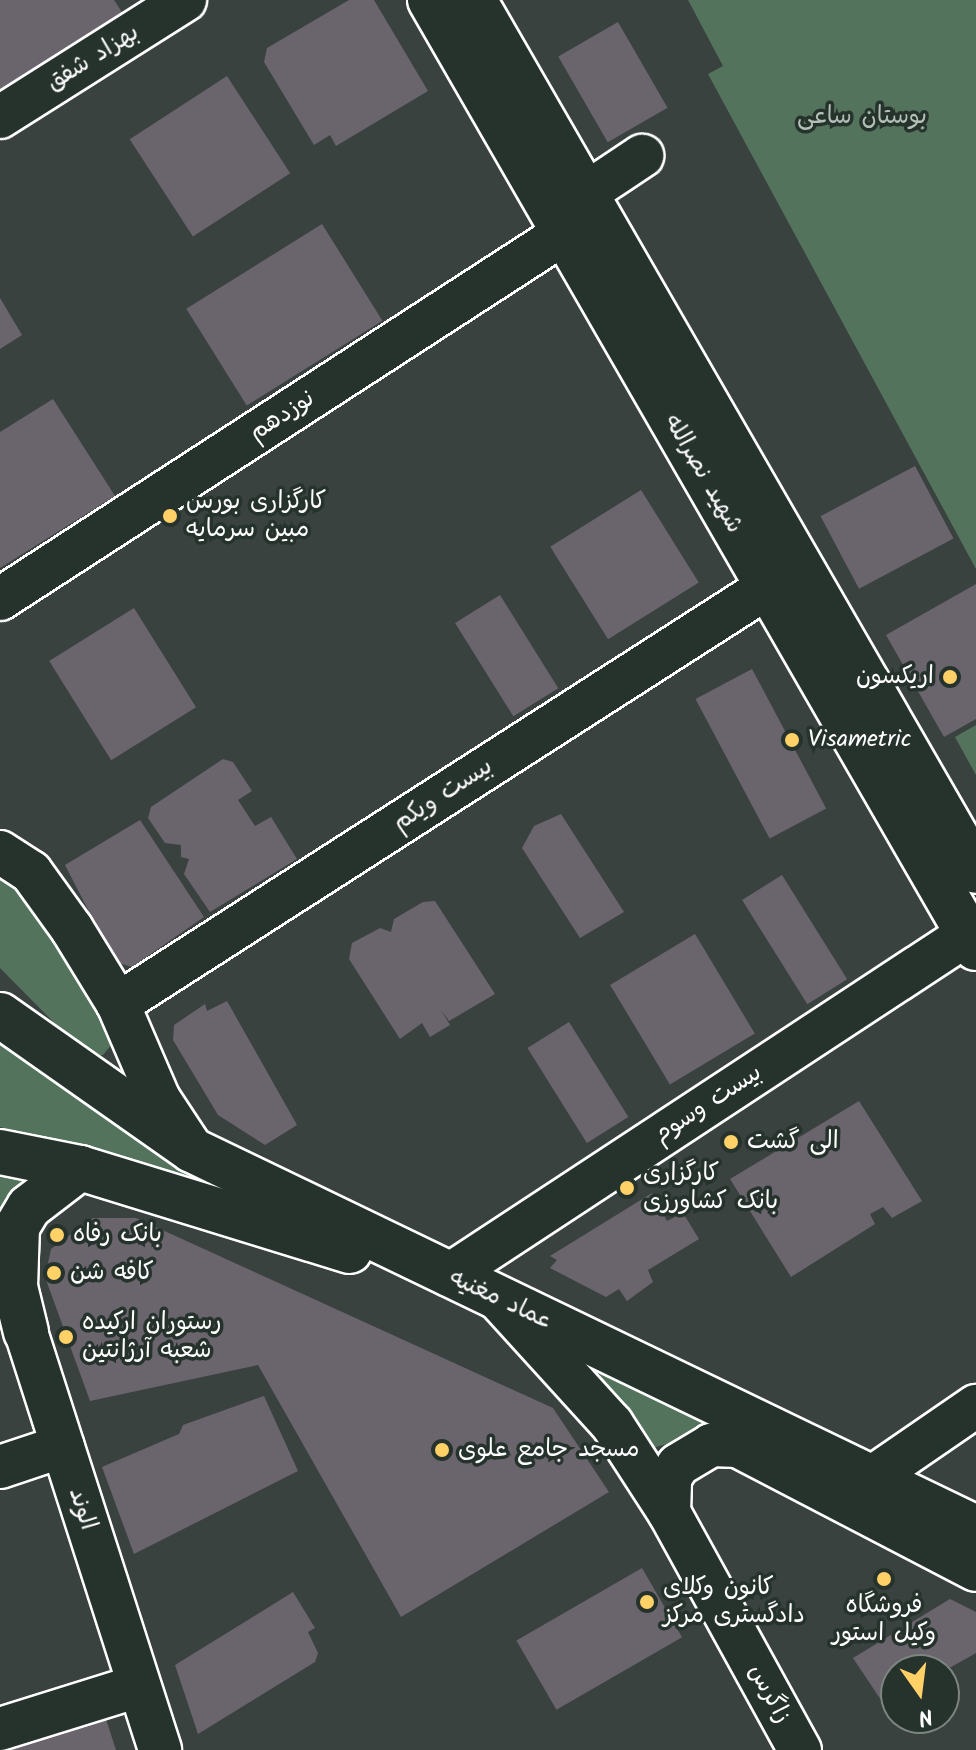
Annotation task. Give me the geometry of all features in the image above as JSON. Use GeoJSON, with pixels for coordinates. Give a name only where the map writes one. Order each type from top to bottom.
{"type":"FeatureCollection","features":[{"type":"Feature","properties":{"kind":"main road","name":"شهید نصرالله"},"geometry":{"type":"LineString","coordinates":[[430,0],[973,937]]}},
{"type":"Feature","properties":{"kind":"main road","name":"شهید نصرالله"},"geometry":{"type":"LineString","coordinates":[[474,0],[976,871]]}},
{"type":"Feature","properties":{"kind":"main road","name":"عماد مغنیه"},"geometry":{"type":"LineString","coordinates":[[0,1015],[192,1150],[497,1298],[791,1454],[874,1476],[976,1528]]}},
{"type":"Feature","properties":{"kind":"main road"},"geometry":{"type":"LineString","coordinates":[[0,1152],[80,1168],[356,1253],[391,1248]]}},
{"type":"Feature","properties":{"kind":"main road"},"geometry":{"type":"LineString","coordinates":[[13,1316],[17,1227],[29,1207],[80,1168]]}},
{"type":"Feature","properties":{"kind":"street","name":"بهزاد شفق"},"geometry":{"type":"LineString","coordinates":[[0,117],[185,0]]}},
{"type":"Feature","properties":{"kind":"street"},"geometry":{"type":"LineString","coordinates":[[585,194],[642,156]]}},
{"type":"Feature","properties":{"kind":"street","name":"نوزدهم"},"geometry":{"type":"LineString","coordinates":[[0,599],[563,234]]}},
{"type":"Feature","properties":{"kind":"street","name":"بیست ویکم"},"geometry":{"type":"LineString","coordinates":[[118,1004],[769,586]]}},
{"type":"Feature","properties":{"kind":"street"},"geometry":{"type":"LineString","coordinates":[[0,852],[31,872],[118,1004],[159,1099],[192,1150]]}},
{"type":"Feature","properties":{"kind":"street","name":"بیست وسوم"},"geometry":{"type":"LineString","coordinates":[[449,1275],[973,937]]}},
{"type":"Feature","properties":{"kind":"street","name":"زاگرس"},"geometry":{"type":"LineString","coordinates":[[497,1298],[591,1397],[669,1512],[800,1750]]}},
{"type":"Feature","properties":{"kind":"street","name":"الوند"},"geometry":{"type":"LineString","coordinates":[[13,1316],[63,1446],[160,1750]]}},
{"type":"Feature","properties":{"kind":"street"},"geometry":{"type":"LineString","coordinates":[[874,1476],[976,1406]]}},
{"type":"Feature","properties":{"kind":"street","name":"عماد مغنیه"},"geometry":{"type":"LineString","coordinates":[[669,1512],[670,1478],[678,1465],[711,1445],[791,1454],[976,1570]]}},
{"type":"Feature","properties":{"kind":"street"},"geometry":{"type":"LineString","coordinates":[[0,1467],[63,1446]]}},
{"type":"Feature","properties":{"kind":"street"},"geometry":{"type":"LineString","coordinates":[[0,1729],[138,1686]]}},
{"type":"Feature","properties":{"kind":"green space","name":"بوستان ساعی"},"geometry":{"type":"Polygon","coordinates":[[[688,0],[976,0],[976,569],[708,74],[723,66],[688,0]]]}},
{"type":"Feature","properties":{"kind":"green space"},"geometry":{"type":"Polygon","coordinates":[[[976,725],[976,775],[955,737],[976,725]]]}},
{"type":"Feature","properties":{"kind":"green space"},"geometry":{"type":"Polygon","coordinates":[[[0,878],[35,897],[112,1044],[103,1055],[86,1055],[0,968],[0,878]]]}},
{"type":"Feature","properties":{"kind":"green space"},"geometry":{"type":"Polygon","coordinates":[[[0,1036],[214,1178],[207,1183],[0,1127],[0,1036]]]}},
{"type":"Feature","properties":{"kind":"green space"},"geometry":{"type":"Polygon","coordinates":[[[0,1163],[46,1170],[0,1245],[0,1163]]]}},
{"type":"Feature","properties":{"kind":"green space"},"geometry":{"type":"Polygon","coordinates":[[[602,1369],[732,1427],[648,1449],[598,1382],[602,1369]]]}},
{"type":"Feature","properties":{"kind":"building"},"geometry":{"type":"Polygon","coordinates":[[[0,0],[114,0],[127,20],[0,98],[0,0]]]}},
{"type":"Feature","properties":{"kind":"building"},"geometry":{"type":"Polygon","coordinates":[[[349,0],[374,0],[428,91],[336,146],[330,135],[314,145],[264,62],[267,48],[349,0]]]}},
{"type":"Feature","properties":{"kind":"building"},"geometry":{"type":"Polygon","coordinates":[[[618,22],[668,108],[608,142],[558,56],[618,22]]]}},
{"type":"Feature","properties":{"kind":"building"},"geometry":{"type":"Polygon","coordinates":[[[227,76],[290,173],[193,236],[130,139],[227,76]]]}},
{"type":"Feature","properties":{"kind":"building"},"geometry":{"type":"Polygon","coordinates":[[[322,224],[382,321],[247,405],[186,309],[322,224]]]}},
{"type":"Feature","properties":{"kind":"building"},"geometry":{"type":"Polygon","coordinates":[[[0,298],[22,335],[0,349],[0,298]]]}},
{"type":"Feature","properties":{"kind":"building"},"geometry":{"type":"Polygon","coordinates":[[[53,399],[115,496],[0,568],[0,432],[53,399]]]}},
{"type":"Feature","properties":{"kind":"building"},"geometry":{"type":"Polygon","coordinates":[[[915,466],[953,538],[859,589],[821,516],[915,466]]]}},
{"type":"Feature","properties":{"kind":"building"},"geometry":{"type":"Polygon","coordinates":[[[641,490],[699,582],[608,639],[550,547],[641,490]]]}},
{"type":"Feature","properties":{"kind":"building"},"geometry":{"type":"Polygon","coordinates":[[[976,584],[976,719],[944,737],[886,635],[976,584]]]}},
{"type":"Feature","properties":{"kind":"building"},"geometry":{"type":"Polygon","coordinates":[[[500,595],[558,688],[513,716],[455,623],[500,595]]]}},
{"type":"Feature","properties":{"kind":"building"},"geometry":{"type":"Polygon","coordinates":[[[134,608],[196,707],[111,760],[49,661],[134,608]]]}},
{"type":"Feature","properties":{"kind":"building"},"geometry":{"type":"Polygon","coordinates":[[[752,669],[826,809],[770,839],[695,699],[752,669]]]}},
{"type":"Feature","properties":{"kind":"building"},"geometry":{"type":"Polygon","coordinates":[[[223,759],[233,762],[252,791],[238,800],[255,826],[271,817],[297,859],[210,912],[184,874],[189,859],[181,857],[181,845],[165,843],[148,818],[151,807],[223,759]]]}},
{"type":"Feature","properties":{"kind":"building"},"geometry":{"type":"Polygon","coordinates":[[[561,814],[624,912],[580,938],[522,848],[534,826],[561,814]]]}},
{"type":"Feature","properties":{"kind":"building"},"geometry":{"type":"Polygon","coordinates":[[[140,820],[204,917],[132,967],[115,962],[65,865],[140,820]]]}},
{"type":"Feature","properties":{"kind":"building"},"geometry":{"type":"Polygon","coordinates":[[[782,875],[847,979],[807,1004],[742,900],[782,875]]]}},
{"type":"Feature","properties":{"kind":"building"},"geometry":{"type":"Polygon","coordinates":[[[435,901],[495,994],[449,1021],[441,1010],[450,1025],[430,1037],[422,1023],[400,1039],[349,959],[352,943],[380,928],[391,932],[394,919],[423,902],[435,901]]]}},
{"type":"Feature","properties":{"kind":"building"},"geometry":{"type":"Polygon","coordinates":[[[695,934],[755,1033],[670,1084],[610,985],[695,934]]]}},
{"type":"Feature","properties":{"kind":"building"},"geometry":{"type":"Polygon","coordinates":[[[227,1001],[297,1125],[265,1145],[218,1115],[173,1040],[174,1025],[205,1004],[207,1011],[227,1001]]]}},
{"type":"Feature","properties":{"kind":"building"},"geometry":{"type":"Polygon","coordinates":[[[569,1022],[628,1117],[587,1143],[527,1048],[569,1022]]]}},
{"type":"Feature","properties":{"kind":"building"},"geometry":{"type":"Polygon","coordinates":[[[859,1101],[922,1201],[892,1218],[883,1207],[870,1214],[875,1224],[791,1277],[730,1179],[859,1101]]]}},
{"type":"Feature","properties":{"kind":"building"},"geometry":{"type":"Polygon","coordinates":[[[652,1193],[667,1221],[683,1213],[699,1239],[648,1270],[653,1282],[627,1301],[619,1289],[606,1297],[550,1268],[557,1260],[550,1256],[652,1193]]]}},
{"type":"Feature","properties":{"kind":"building","name":"مسجد جامع علوی"},"geometry":{"type":"Polygon","coordinates":[[[93,1218],[136,1218],[553,1408],[609,1492],[401,1617],[258,1365],[90,1401],[45,1277],[51,1249],[93,1218]]]}},
{"type":"Feature","properties":{"kind":"building"},"geometry":{"type":"Polygon","coordinates":[[[264,1396],[298,1471],[134,1554],[102,1467],[179,1434],[183,1425],[264,1396]]]}},
{"type":"Feature","properties":{"kind":"building"},"geometry":{"type":"Polygon","coordinates":[[[642,1568],[682,1637],[556,1710],[516,1640],[642,1568]]]}},
{"type":"Feature","properties":{"kind":"building"},"geometry":{"type":"Polygon","coordinates":[[[293,1592],[315,1628],[308,1632],[318,1653],[315,1662],[198,1734],[175,1665],[293,1592]]]}},
{"type":"Feature","properties":{"kind":"building"},"geometry":{"type":"Polygon","coordinates":[[[950,1599],[976,1612],[976,1653],[960,1662],[960,1654],[880,1654],[880,1698],[853,1658],[950,1599]]]}},
{"type":"Feature","properties":{"kind":"building"},"geometry":{"type":"Polygon","coordinates":[[[102,1707],[116,1750],[14,1750],[10,1738],[102,1707]]]}},
{"type":"Feature","properties":{"kind":"place","name":"کارگزاری بورس مبین سرمایه"},"geometry":{"type":"Point","coordinates":[170,516]}},
{"type":"Feature","properties":{"kind":"place","name":"اریکسون"},"geometry":{"type":"Point","coordinates":[950,677]}},
{"type":"Feature","properties":{"kind":"place","name":"Visametric"},"geometry":{"type":"Point","coordinates":[792,740]}},
{"type":"Feature","properties":{"kind":"place","name":"الی گشت"},"geometry":{"type":"Point","coordinates":[731,1142]}},
{"type":"Feature","properties":{"kind":"place","name":"کارگزاری بانک کشاورزی"},"geometry":{"type":"Point","coordinates":[627,1188]}},
{"type":"Feature","properties":{"kind":"place","name":"بانک رفاه"},"geometry":{"type":"Point","coordinates":[57,1235]}},
{"type":"Feature","properties":{"kind":"place","name":"کافه شن"},"geometry":{"type":"Point","coordinates":[54,1273]}},
{"type":"Feature","properties":{"kind":"place","name":"رستوران ارکیده شعبه آرژانتین"},"geometry":{"type":"Point","coordinates":[66,1337]}},
{"type":"Feature","properties":{"kind":"place","name":"مسجد جامع علوی"},"geometry":{"type":"Point","coordinates":[442,1450]}},
{"type":"Feature","properties":{"kind":"place","name":"فروشگاه وکیل استور"},"geometry":{"type":"Point","coordinates":[884,1579]}},
{"type":"Feature","properties":{"kind":"place","name":"کانون وکلای دادگستری مرکز"},"geometry":{"type":"Point","coordinates":[647,1602]}}]}
